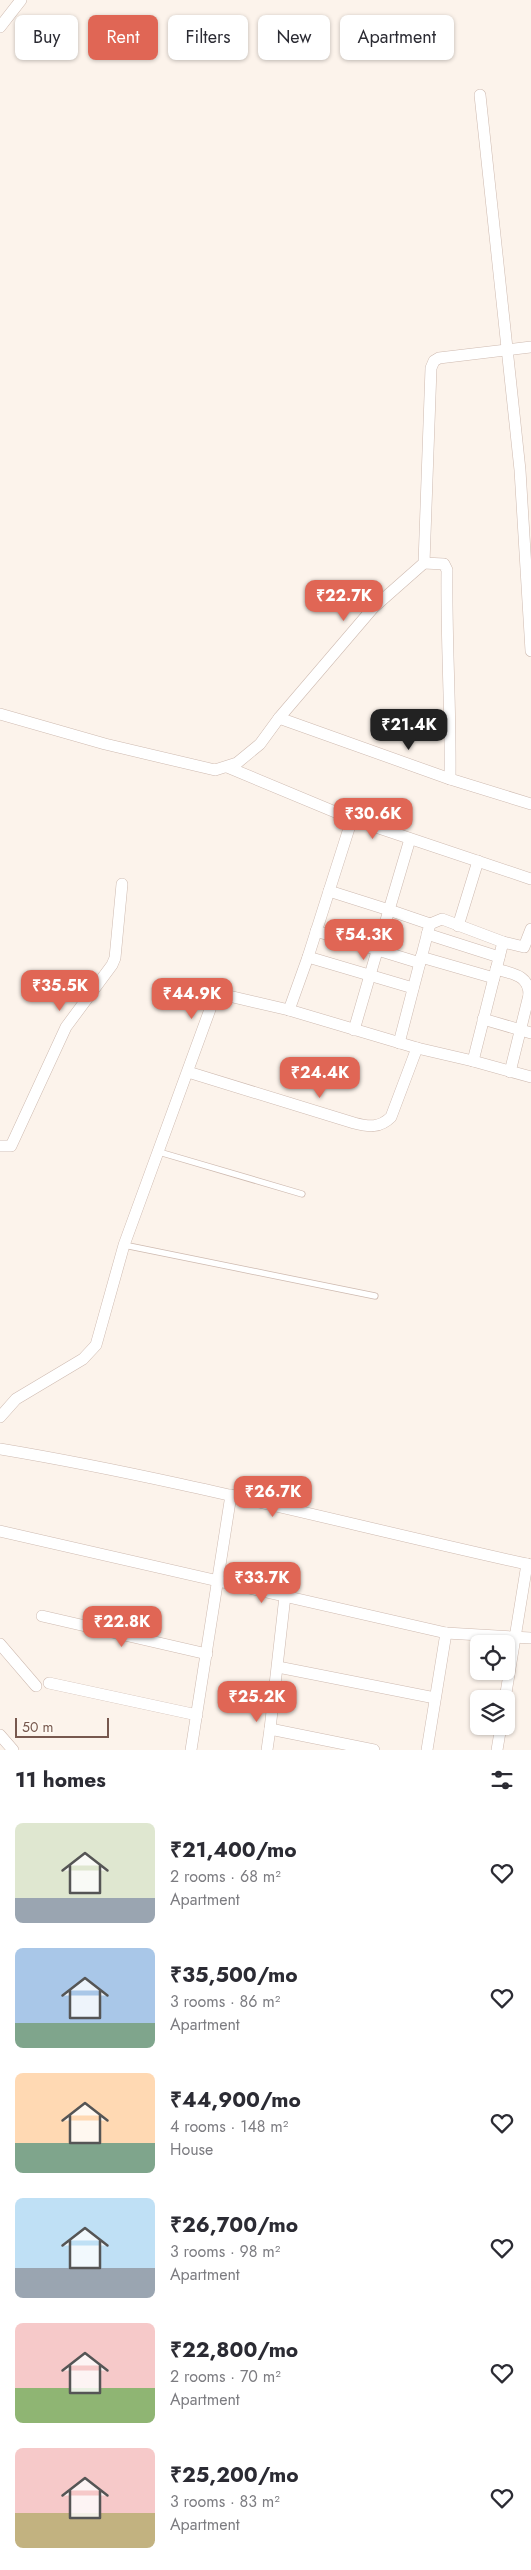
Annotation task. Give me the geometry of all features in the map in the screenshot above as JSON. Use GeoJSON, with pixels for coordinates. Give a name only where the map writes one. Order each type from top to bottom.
{"type":"FeatureCollection","features":[{"type":"Feature","properties":{"kind":"street"},"geometry":{"type":"LineString","coordinates":[[0,27],[21,0]]}},
{"type":"Feature","properties":{"kind":"street"},"geometry":{"type":"LineString","coordinates":[[480,95],[520,470],[531,652]]}},
{"type":"Feature","properties":{"kind":"street"},"geometry":{"type":"LineString","coordinates":[[424,563],[431,368],[434,361],[439,358],[531,347]]}},
{"type":"Feature","properties":{"kind":"street"},"geometry":{"type":"LineString","coordinates":[[0,714],[105,744],[215,770],[228,767],[246,757],[260,744],[279,718],[372,608],[424,563],[444,564],[447,570],[446,633],[451,708],[450,779]]}},
{"type":"Feature","properties":{"kind":"street"},"geometry":{"type":"LineString","coordinates":[[279,718],[450,779],[531,804]]}},
{"type":"Feature","properties":{"kind":"street"},"geometry":{"type":"LineString","coordinates":[[228,767],[352,819],[531,879]]}},
{"type":"Feature","properties":{"kind":"street"},"geometry":{"type":"LineString","coordinates":[[289,1010],[308,958],[352,819]]}},
{"type":"Feature","properties":{"kind":"street"},"geometry":{"type":"LineString","coordinates":[[354,1030],[410,839]]}},
{"type":"Feature","properties":{"kind":"street"},"geometry":{"type":"LineString","coordinates":[[458,926],[478,861]]}},
{"type":"Feature","properties":{"kind":"street"},"geometry":{"type":"LineString","coordinates":[[0,1146],[11,1146],[66,1027],[112,965],[115,958],[122,884]]}},
{"type":"Feature","properties":{"kind":"street"},"geometry":{"type":"LineString","coordinates":[[329,891],[389,910],[428,929],[499,957]]}},
{"type":"Feature","properties":{"kind":"street"},"geometry":{"type":"LineString","coordinates":[[399,1043],[428,929],[442,919],[503,942],[524,947],[531,929]]}},
{"type":"Feature","properties":{"kind":"street"},"geometry":{"type":"LineString","coordinates":[[316,931],[378,951],[495,974],[523,977],[527,982],[530,996],[526,1031],[510,1072]]}},
{"type":"Feature","properties":{"kind":"street"},"geometry":{"type":"LineString","coordinates":[[473,1061],[503,942]]}},
{"type":"Feature","properties":{"kind":"street"},"geometry":{"type":"LineString","coordinates":[[308,958],[413,988]]}},
{"type":"Feature","properties":{"kind":"street"},"geometry":{"type":"LineString","coordinates":[[0,1417],[16,1399],[83,1359],[96,1346],[124,1245],[216,993],[289,1010],[417,1048],[531,1077]]}},
{"type":"Feature","properties":{"kind":"street"},"geometry":{"type":"LineString","coordinates":[[483,1019],[526,1031]]}},
{"type":"Feature","properties":{"kind":"street"},"geometry":{"type":"LineString","coordinates":[[188,1072],[367,1127],[385,1123],[391,1117],[417,1048]]}},
{"type":"Feature","properties":{"kind":"street"},"geometry":{"type":"LineString","coordinates":[[0,1449],[231,1495],[529,1564],[515,1636],[531,1638]]}},
{"type":"Feature","properties":{"kind":"street"},"geometry":{"type":"LineString","coordinates":[[191,1750],[231,1495]]}},
{"type":"Feature","properties":{"kind":"street"},"geometry":{"type":"LineString","coordinates":[[0,1530],[446,1633],[492,1635]]}},
{"type":"Feature","properties":{"kind":"street"},"geometry":{"type":"LineString","coordinates":[[267,1750],[285,1596]]}},
{"type":"Feature","properties":{"kind":"street"},"geometry":{"type":"LineString","coordinates":[[42,1616],[207,1654]]}},
{"type":"Feature","properties":{"kind":"street"},"geometry":{"type":"LineString","coordinates":[[427,1750],[446,1633]]}},
{"type":"Feature","properties":{"kind":"street"},"geometry":{"type":"LineString","coordinates":[[0,1644],[36,1686]]}},
{"type":"Feature","properties":{"kind":"street"},"geometry":{"type":"LineString","coordinates":[[278,1667],[435,1698]]}},
{"type":"Feature","properties":{"kind":"street"},"geometry":{"type":"LineString","coordinates":[[49,1683],[197,1715]]}},
{"type":"Feature","properties":{"kind":"street"},"geometry":{"type":"LineString","coordinates":[[270,1729],[374,1750]]}},
{"type":"Feature","properties":{"kind":"street"},"geometry":{"type":"LineString","coordinates":[[0,1735],[13,1750]]}},
{"type":"Feature","properties":{"kind":"street"},"geometry":{"type":"LineString","coordinates":[[497,1750],[500,1735]]}},
{"type":"Feature","properties":{"kind":"lane"},"geometry":{"type":"LineString","coordinates":[[159,1152],[302,1194]]}},
{"type":"Feature","properties":{"kind":"lane"},"geometry":{"type":"LineString","coordinates":[[124,1245],[375,1296]]}}]}
